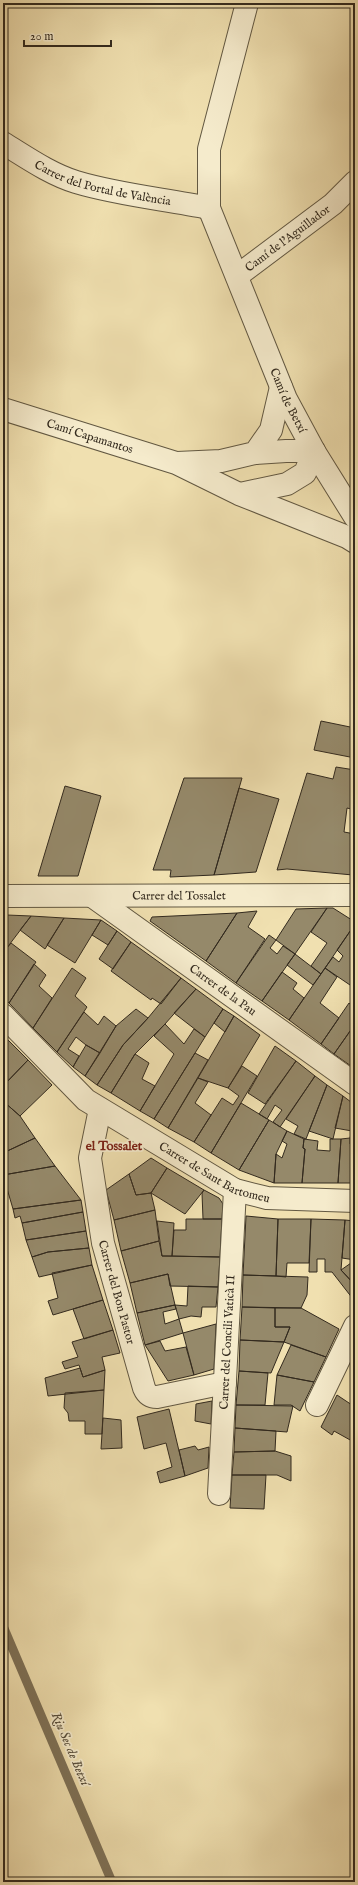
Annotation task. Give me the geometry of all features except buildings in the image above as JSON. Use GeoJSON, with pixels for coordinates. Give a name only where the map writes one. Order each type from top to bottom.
{"type":"FeatureCollection","features":[{"type":"Feature","properties":{"kind":"street"},"geometry":{"type":"LineString","coordinates":[[209,208],[209,149],[247,3]]}},
{"type":"Feature","properties":{"kind":"street","name":"Carrer del Portal de València"},"geometry":{"type":"LineString","coordinates":[[3,143],[55,174],[75,182],[209,208]]}},
{"type":"Feature","properties":{"kind":"street","name":"Camí de l'Aguillador"},"geometry":{"type":"LineString","coordinates":[[237,276],[327,209],[355,182]]}},
{"type":"Feature","properties":{"kind":"street","name":"Camí de Betxí"},"geometry":{"type":"LineString","coordinates":[[209,208],[281,387],[314,451],[355,517]]}},
{"type":"Feature","properties":{"kind":"street"},"geometry":{"type":"LineString","coordinates":[[255,453],[271,430],[281,387]]}},
{"type":"Feature","properties":{"kind":"street","name":"Camí Capamantos"},"geometry":{"type":"LineString","coordinates":[[3,409],[176,463],[239,494],[347,537],[355,542]]}},
{"type":"Feature","properties":{"kind":"street"},"geometry":{"type":"LineString","coordinates":[[239,494],[287,484],[305,473],[314,451]]}},
{"type":"Feature","properties":{"kind":"street","name":"Camí Capamantos"},"geometry":{"type":"LineString","coordinates":[[176,463],[221,460],[255,453],[314,451]]}},
{"type":"Feature","properties":{"kind":"street","name":"Carrer del Tossalet"},"geometry":{"type":"LineString","coordinates":[[3,896],[355,895]]}},
{"type":"Feature","properties":{"kind":"street","name":"Carrer de la Pau"},"geometry":{"type":"LineString","coordinates":[[92,896],[355,1084]]}},
{"type":"Feature","properties":{"kind":"street","name":"Carrer de Sant Bartomeu"},"geometry":{"type":"LineString","coordinates":[[3,1015],[86,1100],[100,1110],[235,1190],[267,1198],[355,1201]]}},
{"type":"Feature","properties":{"kind":"street","name":"Carrer del Bon Pastor"},"geometry":{"type":"LineString","coordinates":[[100,1110],[90,1158],[102,1235],[146,1393],[151,1397],[157,1397],[225,1383]]}},
{"type":"Feature","properties":{"kind":"street","name":"Carrer del Concili Vaticà II"},"geometry":{"type":"LineString","coordinates":[[219,1494],[235,1190]]}},
{"type":"Feature","properties":{"kind":"street"},"geometry":{"type":"LineString","coordinates":[[317,1405],[355,1326]]}},
{"type":"Feature","properties":{"kind":"waterway","name":"Riu Sec de Betxí"},"geometry":{"type":"LineString","coordinates":[[3,1626],[112,1882]]}},
{"type":"Feature","properties":{"kind":"district","name":"el Tossalet"},"geometry":{"type":"Point","coordinates":[114,1146]}}]}
